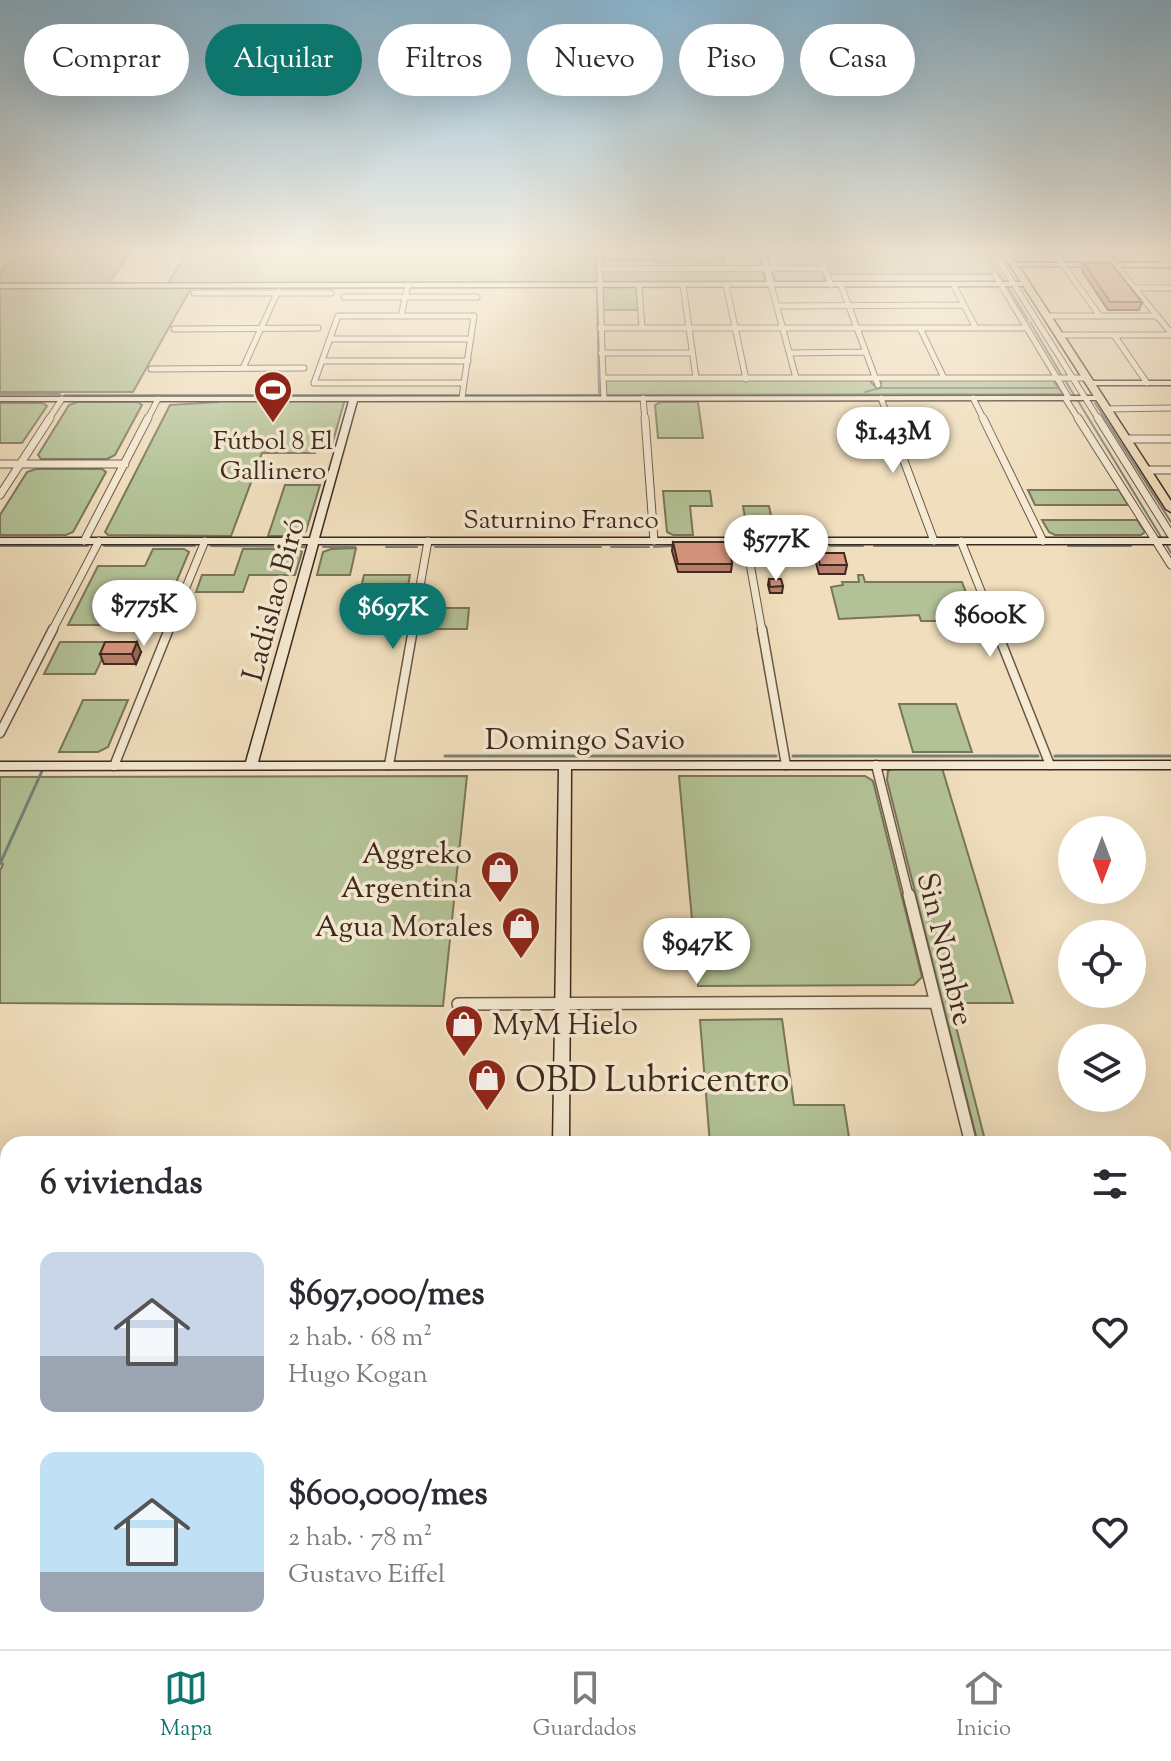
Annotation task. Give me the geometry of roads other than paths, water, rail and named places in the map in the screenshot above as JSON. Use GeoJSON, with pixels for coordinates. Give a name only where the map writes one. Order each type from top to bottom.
{"type":"FeatureCollection","features":[{"type":"Feature","properties":{"kind":"main road"},"geometry":{"type":"LineString","coordinates":[[1055,328],[1169,504]]}},
{"type":"Feature","properties":{"kind":"street"},"geometry":{"type":"LineString","coordinates":[[174,329],[318,328]]}},
{"type":"Feature","properties":{"kind":"street"},"geometry":{"type":"LineString","coordinates":[[333,328],[314,383],[465,383]]}},
{"type":"Feature","properties":{"kind":"street"},"geometry":{"type":"LineString","coordinates":[[462,398],[472,328]]}},
{"type":"Feature","properties":{"kind":"street"},"geometry":{"type":"LineString","coordinates":[[604,398],[600,328],[1027,328],[1171,565]]}},
{"type":"Feature","properties":{"kind":"street"},"geometry":{"type":"LineString","coordinates":[[689,328],[696,378]]}},
{"type":"Feature","properties":{"kind":"street"},"geometry":{"type":"LineString","coordinates":[[735,328],[746,379]]}},
{"type":"Feature","properties":{"kind":"street"},"geometry":{"type":"LineString","coordinates":[[782,328],[796,378]]}},
{"type":"Feature","properties":{"kind":"street"},"geometry":{"type":"LineString","coordinates":[[857,328],[877,382]]}},
{"type":"Feature","properties":{"kind":"street"},"geometry":{"type":"LineString","coordinates":[[920,328],[944,378]]}},
{"type":"Feature","properties":{"kind":"street"},"geometry":{"type":"LineString","coordinates":[[1041,328],[1171,538]]}},
{"type":"Feature","properties":{"kind":"street"},"geometry":{"type":"LineString","coordinates":[[243,368],[261,329]]}},
{"type":"Feature","properties":{"kind":"street"},"geometry":{"type":"LineString","coordinates":[[1059,335],[1171,334]]}},
{"type":"Feature","properties":{"kind":"street"},"geometry":{"type":"LineString","coordinates":[[1114,335],[1147,383]]}},
{"type":"Feature","properties":{"kind":"street"},"geometry":{"type":"LineString","coordinates":[[330,337],[471,337]]}},
{"type":"Feature","properties":{"kind":"street"},"geometry":{"type":"LineString","coordinates":[[789,353],[866,352]]}},
{"type":"Feature","properties":{"kind":"street"},"geometry":{"type":"LineString","coordinates":[[601,353],[692,353]]}},
{"type":"Feature","properties":{"kind":"street"},"geometry":{"type":"LineString","coordinates":[[322,361],[468,361]]}},
{"type":"Feature","properties":{"kind":"street"},"geometry":{"type":"LineString","coordinates":[[151,369],[304,368]]}},
{"type":"Feature","properties":{"kind":"street"},"geometry":{"type":"LineString","coordinates":[[602,378],[796,378],[877,382],[944,378],[1073,378],[1171,383]]}},
{"type":"Feature","properties":{"kind":"street","name":"Ladislao Biró"},"geometry":{"type":"LineString","coordinates":[[251,765],[354,398]]}},
{"type":"Feature","properties":{"kind":"street"},"geometry":{"type":"LineString","coordinates":[[643,398],[654,541]]}},
{"type":"Feature","properties":{"kind":"street"},"geometry":{"type":"LineString","coordinates":[[881,398],[934,541]]}},
{"type":"Feature","properties":{"kind":"street"},"geometry":{"type":"LineString","coordinates":[[973,398],[1043,541]]}},
{"type":"Feature","properties":{"kind":"street"},"geometry":{"type":"LineString","coordinates":[[0,399],[1099,398]]}},
{"type":"Feature","properties":{"kind":"street"},"geometry":{"type":"LineString","coordinates":[[0,495],[62,399]]}},
{"type":"Feature","properties":{"kind":"street"},"geometry":{"type":"LineString","coordinates":[[84,541],[158,399]]}},
{"type":"Feature","properties":{"kind":"street"},"geometry":{"type":"LineString","coordinates":[[1106,409],[1171,408]]}},
{"type":"Feature","properties":{"kind":"street"},"geometry":{"type":"LineString","coordinates":[[1126,439],[1171,439]]}},
{"type":"Feature","properties":{"kind":"street"},"geometry":{"type":"LineString","coordinates":[[0,464],[125,464]]}},
{"type":"Feature","properties":{"kind":"street"},"geometry":{"type":"LineString","coordinates":[[1146,470],[1171,470]]}},
{"type":"Feature","properties":{"kind":"street","name":"Saturnino Franco"},"geometry":{"type":"LineString","coordinates":[[0,541],[1156,541],[1171,538]]}},
{"type":"Feature","properties":{"kind":"street"},"geometry":{"type":"LineString","coordinates":[[0,733],[99,541]]}},
{"type":"Feature","properties":{"kind":"street"},"geometry":{"type":"LineString","coordinates":[[114,766],[205,541]]}},
{"type":"Feature","properties":{"kind":"street"},"geometry":{"type":"LineString","coordinates":[[389,765],[428,541]]}},
{"type":"Feature","properties":{"kind":"street"},"geometry":{"type":"LineString","coordinates":[[746,541],[786,765]]}},
{"type":"Feature","properties":{"kind":"street"},"geometry":{"type":"LineString","coordinates":[[961,541],[1050,765]]}},
{"type":"Feature","properties":{"kind":"street"},"geometry":{"type":"LineString","coordinates":[[561,1136],[565,765]]}},
{"type":"Feature","properties":{"kind":"street","name":"Sin Nombre"},"geometry":{"type":"LineString","coordinates":[[876,765],[969,1136]]}},
{"type":"Feature","properties":{"kind":"street","name":"Domingo Savio"},"geometry":{"type":"LineString","coordinates":[[0,766],[1171,765]]}},
{"type":"Feature","properties":{"kind":"street"},"geometry":{"type":"LineString","coordinates":[[458,1004],[935,1002]]}},
{"type":"Feature","properties":{"kind":"waterway"},"geometry":{"type":"LineString","coordinates":[[598,328],[599,393]]}},
{"type":"Feature","properties":{"kind":"waterway"},"geometry":{"type":"LineString","coordinates":[[1034,328],[1062,376]]}},
{"type":"Feature","properties":{"kind":"waterway"},"geometry":{"type":"LineString","coordinates":[[1065,380],[1074,395]]}},
{"type":"Feature","properties":{"kind":"waterway"},"geometry":{"type":"LineString","coordinates":[[865,392],[880,388],[1060,388]]}},
{"type":"Feature","properties":{"kind":"waterway"},"geometry":{"type":"LineString","coordinates":[[0,394],[60,394]]}},
{"type":"Feature","properties":{"kind":"waterway"},"geometry":{"type":"LineString","coordinates":[[466,395],[965,394],[967,398]]}},
{"type":"Feature","properties":{"kind":"waterway"},"geometry":{"type":"LineString","coordinates":[[65,395],[460,395]]}},
{"type":"Feature","properties":{"kind":"waterway"},"geometry":{"type":"LineString","coordinates":[[1078,401],[1161,537]]}},
{"type":"Feature","properties":{"kind":"waterway"},"geometry":{"type":"LineString","coordinates":[[1095,403],[1171,522]]}},
{"type":"Feature","properties":{"kind":"waterway"},"geometry":{"type":"LineString","coordinates":[[1166,544],[1171,553]]}},
{"type":"Feature","properties":{"kind":"waterway"},"geometry":{"type":"LineString","coordinates":[[0,546],[88,546]]}},
{"type":"Feature","properties":{"kind":"waterway"},"geometry":{"type":"LineString","coordinates":[[104,546],[195,546]]}},
{"type":"Feature","properties":{"kind":"waterway"},"geometry":{"type":"LineString","coordinates":[[211,546],[305,547]]}},
{"type":"Feature","properties":{"kind":"waterway"},"geometry":{"type":"LineString","coordinates":[[654,547],[674,546]]}},
{"type":"Feature","properties":{"kind":"waterway"},"geometry":{"type":"LineString","coordinates":[[729,546],[741,546]]}},
{"type":"Feature","properties":{"kind":"waterway"},"geometry":{"type":"LineString","coordinates":[[753,546],[823,546]]}},
{"type":"Feature","properties":{"kind":"waterway"},"geometry":{"type":"LineString","coordinates":[[830,546],[863,546]]}},
{"type":"Feature","properties":{"kind":"waterway"},"geometry":{"type":"LineString","coordinates":[[874,546],[956,546]]}},
{"type":"Feature","properties":{"kind":"waterway"},"geometry":{"type":"LineString","coordinates":[[1068,546],[1131,546]]}},
{"type":"Feature","properties":{"kind":"waterway"},"geometry":{"type":"LineString","coordinates":[[323,547],[355,547]]}},
{"type":"Feature","properties":{"kind":"waterway"},"geometry":{"type":"LineString","coordinates":[[386,547],[417,547]]}},
{"type":"Feature","properties":{"kind":"waterway"},"geometry":{"type":"LineString","coordinates":[[435,547],[601,547]]}},
{"type":"Feature","properties":{"kind":"waterway"},"geometry":{"type":"LineString","coordinates":[[611,547],[649,547]]}},
{"type":"Feature","properties":{"kind":"waterway"},"geometry":{"type":"LineString","coordinates":[[445,756],[776,756]]}},
{"type":"Feature","properties":{"kind":"waterway"},"geometry":{"type":"LineString","coordinates":[[793,756],[1038,756]]}},
{"type":"Feature","properties":{"kind":"waterway"},"geometry":{"type":"LineString","coordinates":[[1055,756],[1171,756]]}},
{"type":"Feature","properties":{"kind":"waterway"},"geometry":{"type":"LineString","coordinates":[[0,864],[42,771]]}},
{"type":"Feature","properties":{"kind":"place","name":"Fútbol 8 El Gallinero"},"geometry":{"type":"Point","coordinates":[273,424]}},
{"type":"Feature","properties":{"kind":"place","name":"Aggreko Argentina"},"geometry":{"type":"Point","coordinates":[500,904]}},
{"type":"Feature","properties":{"kind":"place","name":"Agua Morales"},"geometry":{"type":"Point","coordinates":[521,960]}},
{"type":"Feature","properties":{"kind":"place","name":"MyM Hielo"},"geometry":{"type":"Point","coordinates":[464,1058]}},
{"type":"Feature","properties":{"kind":"place","name":"OBD Lubricentro"},"geometry":{"type":"Point","coordinates":[487,1112]}}]}
